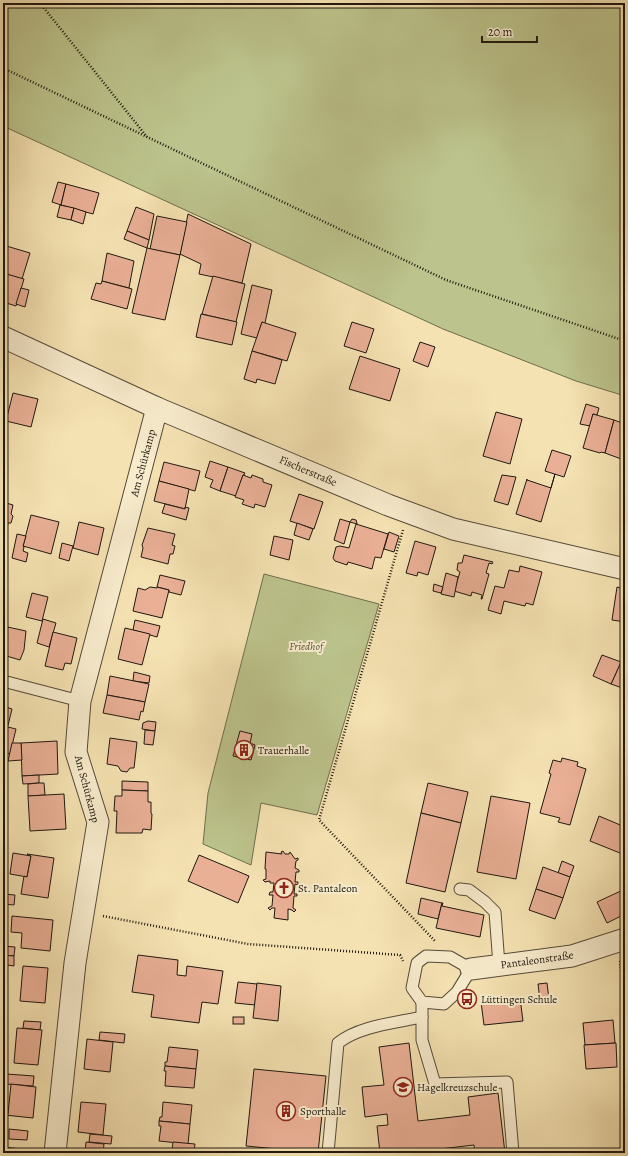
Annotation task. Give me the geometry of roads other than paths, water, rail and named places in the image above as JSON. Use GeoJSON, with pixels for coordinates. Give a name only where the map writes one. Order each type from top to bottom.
{"type":"FeatureCollection","features":[{"type":"Feature","properties":{"kind":"street","name":"Fischerstraße"},"geometry":{"type":"LineString","coordinates":[[3,337],[157,408],[380,502],[453,529],[625,568]]}},
{"type":"Feature","properties":{"kind":"street","name":"Am Schürkamp"},"geometry":{"type":"LineString","coordinates":[[55,1153],[75,963],[98,822],[76,752],[80,701],[157,408]]}},
{"type":"Feature","properties":{"kind":"street","name":"Pantaleonstraße"},"geometry":{"type":"LineString","coordinates":[[471,969],[572,956],[621,941]]}},
{"type":"Feature","properties":{"kind":"lane"},"geometry":{"type":"LineString","coordinates":[[3,681],[80,701]]}},
{"type":"Feature","properties":{"kind":"lane"},"geometry":{"type":"LineString","coordinates":[[460,889],[469,890],[495,912],[499,965]]}},
{"type":"Feature","properties":{"kind":"lane"},"geometry":{"type":"LineString","coordinates":[[422,1002],[444,1004],[457,992],[471,969],[450,957],[426,956],[417,963],[412,988],[422,1002],[422,1040],[435,1084],[507,1082],[513,1153]]}},
{"type":"Feature","properties":{"kind":"lane"},"geometry":{"type":"LineString","coordinates":[[328,1153],[338,1043],[345,1037],[362,1030],[422,1017]]}},
{"type":"Feature","properties":{"kind":"place","name":"Trauerhalle"},"geometry":{"type":"Point","coordinates":[244,750]}},
{"type":"Feature","properties":{"kind":"place","name":"St. Pantaleon"},"geometry":{"type":"Point","coordinates":[284,888]}},
{"type":"Feature","properties":{"kind":"place","name":"Lüttingen Schule"},"geometry":{"type":"Point","coordinates":[467,999]}},
{"type":"Feature","properties":{"kind":"place","name":"Hagelkreuzschule"},"geometry":{"type":"Point","coordinates":[403,1087]}},
{"type":"Feature","properties":{"kind":"place","name":"Sporthalle"},"geometry":{"type":"Point","coordinates":[286,1111]}},
{"type":"Feature","properties":{"kind":"park label","name":"Friedhof"},"geometry":{"type":"Point","coordinates":[306,646]}}]}
